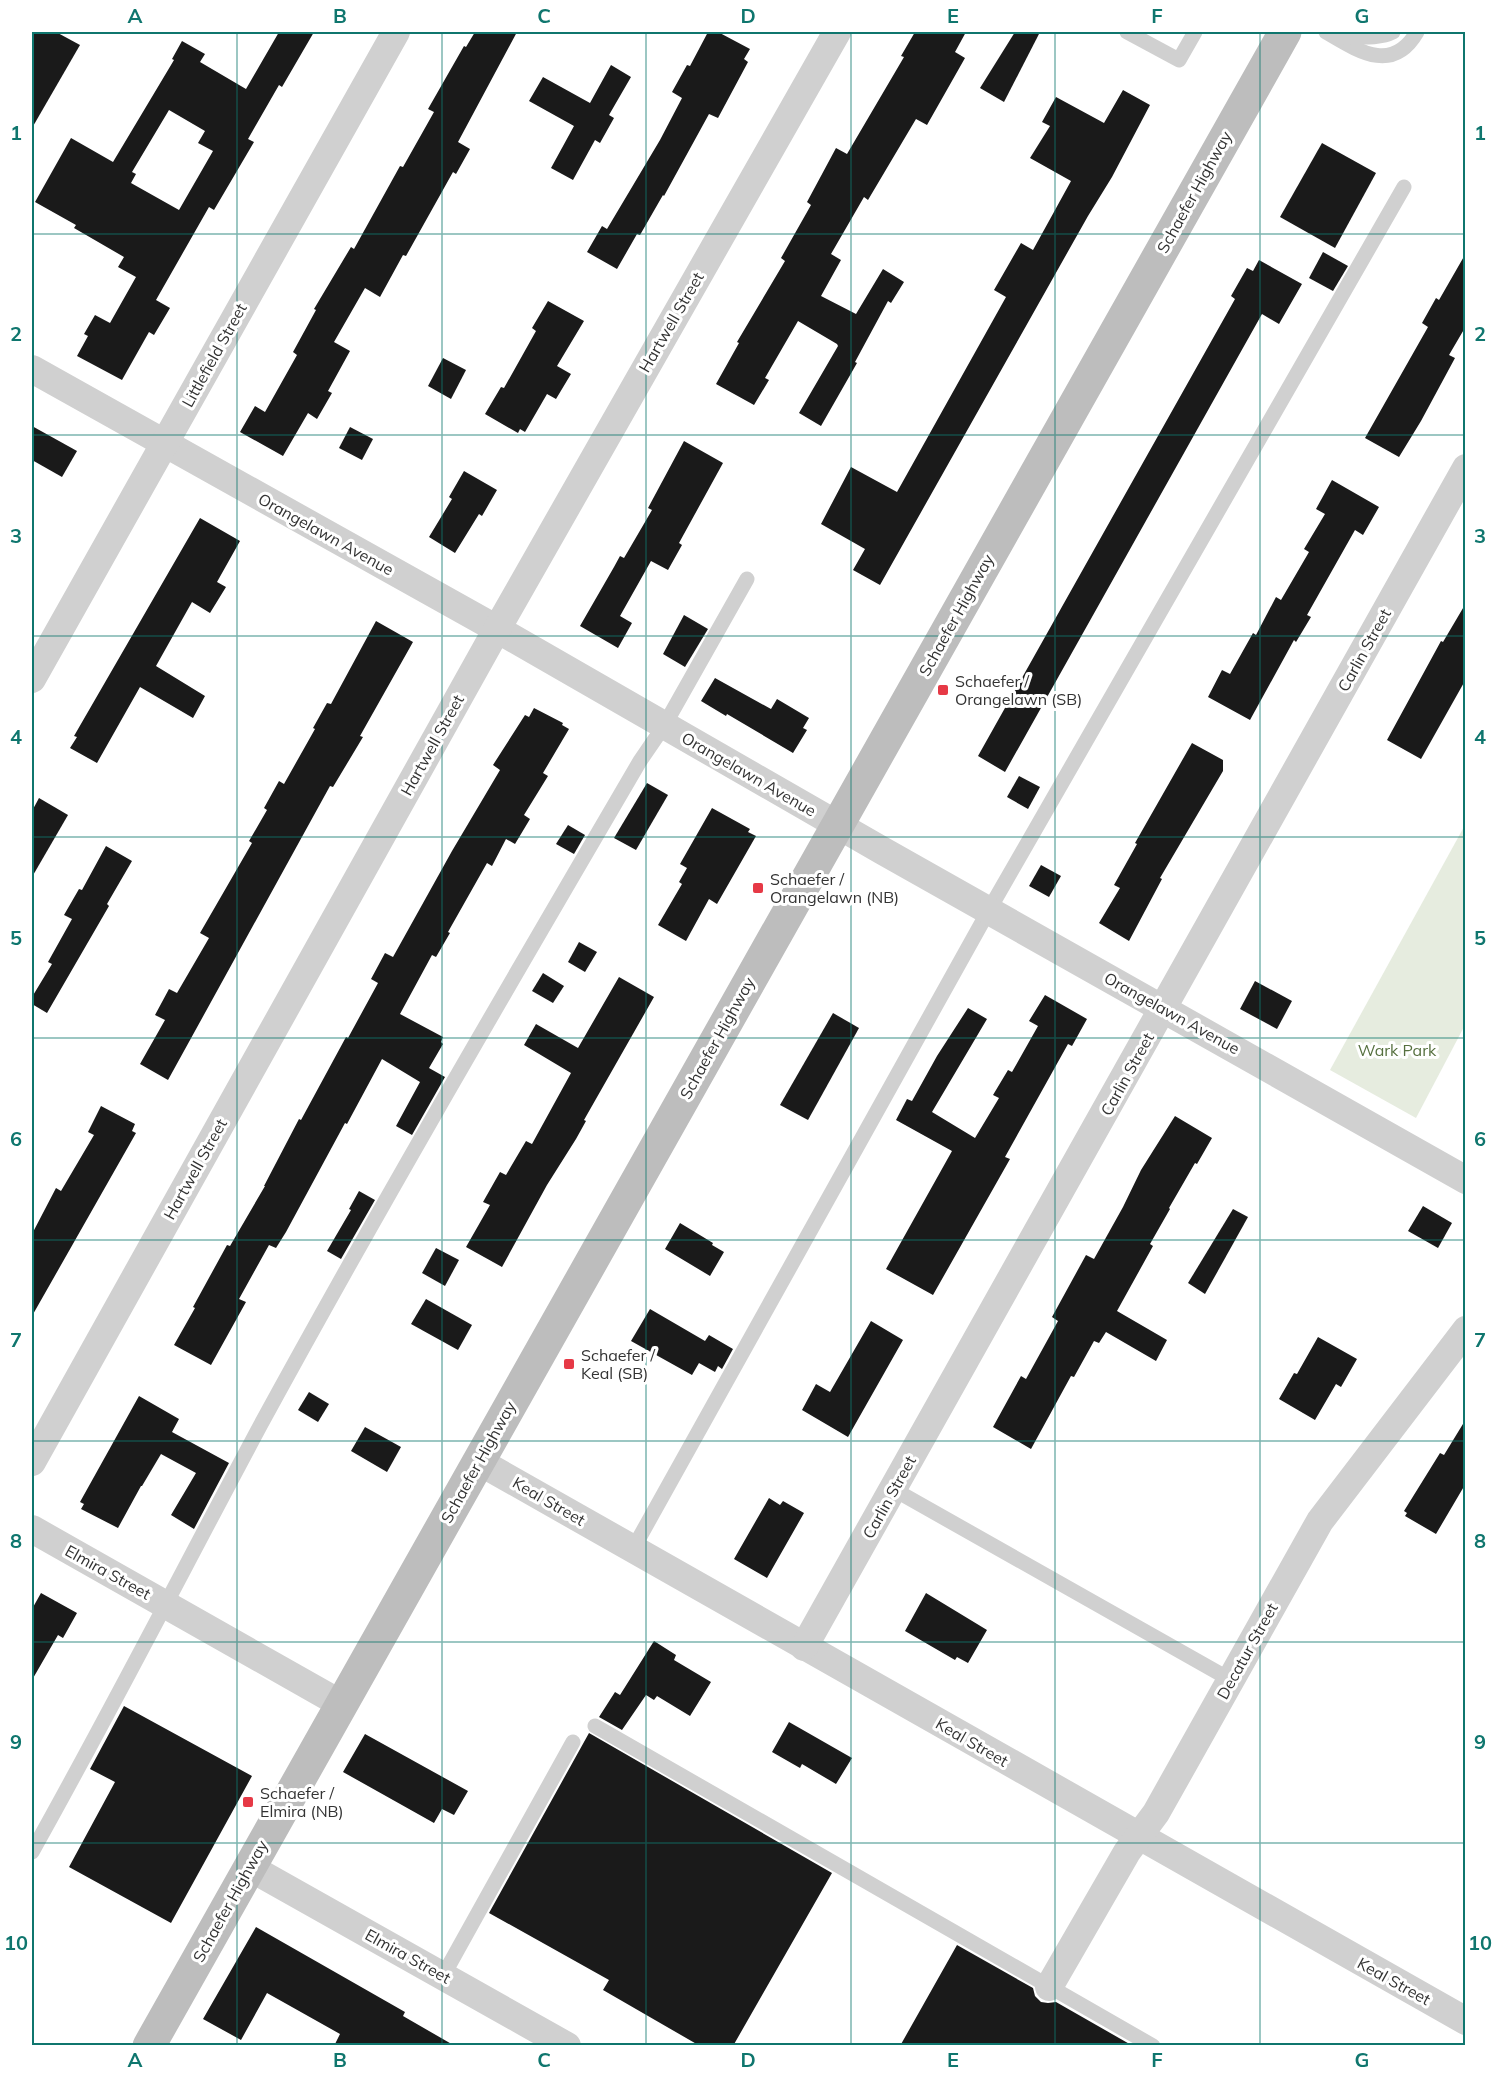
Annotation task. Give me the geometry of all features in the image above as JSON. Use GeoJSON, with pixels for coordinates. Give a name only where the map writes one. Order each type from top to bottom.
{"type":"FeatureCollection","features":[{"type":"Feature","properties":{"kind":"main road","name":"Schaefer Highway"},"geometry":{"type":"LineString","coordinates":[[149,2046],[837,825],[1277,34]]}},
{"type":"Feature","properties":{"kind":"street","name":"Littlefield Street"},"geometry":{"type":"LineString","coordinates":[[32,679],[396,32]]}},
{"type":"Feature","properties":{"kind":"street","name":"Hartwell Street"},"geometry":{"type":"LineString","coordinates":[[32,1462],[496,630],[837,32]]}},
{"type":"Feature","properties":{"kind":"street","name":"Orangelawn Avenue"},"geometry":{"type":"LineString","coordinates":[[32,369],[1466,1180]]}},
{"type":"Feature","properties":{"kind":"street","name":"Carlin Street"},"geometry":{"type":"LineString","coordinates":[[804,1647],[1466,468]]}},
{"type":"Feature","properties":{"kind":"street","name":"Decatur Street"},"geometry":{"type":"LineString","coordinates":[[1049,1987],[1127,1852],[1156,1813],[1320,1521],[1466,1330]]}},
{"type":"Feature","properties":{"kind":"street","name":"Keal Street"},"geometry":{"type":"LineString","coordinates":[[478,1461],[1466,2021]]}},
{"type":"Feature","properties":{"kind":"street","name":"Elmira Street"},"geometry":{"type":"LineString","coordinates":[[32,1529],[341,1704]]}},
{"type":"Feature","properties":{"kind":"street","name":"Elmira Street"},"geometry":{"type":"LineString","coordinates":[[249,1867],[567,2046]]}},
{"type":"Feature","properties":{"kind":"lane"},"geometry":{"type":"LineString","coordinates":[[1128,32],[1179,60],[1195,32]]}},
{"type":"Feature","properties":{"kind":"lane"},"geometry":{"type":"LineString","coordinates":[[1331,34],[1360,35],[1370,38],[1393,32]]}},
{"type":"Feature","properties":{"kind":"lane"},"geometry":{"type":"LineString","coordinates":[[1331,34],[1362,53],[1382,56],[1402,48],[1417,32]]}},
{"type":"Feature","properties":{"kind":"lane"},"geometry":{"type":"LineString","coordinates":[[633,1549],[989,910],[1404,187]]}},
{"type":"Feature","properties":{"kind":"lane"},"geometry":{"type":"LineString","coordinates":[[32,1852],[266,1416],[418,1141],[640,761],[664,726],[747,579]]}},
{"type":"Feature","properties":{"kind":"lane"},"geometry":{"type":"LineString","coordinates":[[893,1489],[1231,1680]]}},
{"type":"Feature","properties":{"kind":"lane"},"geometry":{"type":"LineString","coordinates":[[595,1726],[1153,2046]]}},
{"type":"Feature","properties":{"kind":"lane"},"geometry":{"type":"LineString","coordinates":[[443,1976],[573,1742]]}},
{"type":"Feature","properties":{"kind":"green space","name":"Wark Park"},"geometry":{"type":"Polygon","coordinates":[[[1465,825],[1465,1025],[1416,1118],[1330,1070],[1465,825]]]}},
{"type":"Feature","properties":{"kind":"building"},"geometry":{"type":"Polygon","coordinates":[[[32,32],[56,32],[80,45],[32,128],[32,32]]]}},
{"type":"Feature","properties":{"kind":"building"},"geometry":{"type":"Polygon","coordinates":[[[279,32],[314,32],[282,87],[279,85],[248,139],[254,142],[214,210],[209,207],[156,300],[170,308],[154,335],[149,332],[122,380],[77,356],[88,336],[84,334],[95,315],[110,323],[136,277],[118,267],[124,257],[74,228],[76,225],[35,202],[71,138],[113,162],[174,60],[172,59],[182,41],[205,54],[200,62],[246,89],[279,32]],[[169,110],[132,172],[136,174],[131,183],[179,210],[213,151],[198,143],[205,131],[169,110]]]}},
{"type":"Feature","properties":{"kind":"building"},"geometry":{"type":"Polygon","coordinates":[[[475,32],[517,32],[458,142],[470,149],[456,174],[453,172],[380,297],[365,288],[334,342],[350,351],[328,391],[332,393],[317,419],[308,413],[283,456],[240,432],[255,406],[265,412],[297,355],[293,352],[316,310],[314,309],[351,247],[354,249],[400,166],[403,167],[434,112],[428,109],[464,46],[466,47],[475,32]]]}},
{"type":"Feature","properties":{"kind":"building"},"geometry":{"type":"Polygon","coordinates":[[[708,32],[718,32],[750,49],[744,59],[748,62],[718,118],[709,114],[664,196],[640,235],[637,234],[617,269],[587,252],[602,226],[607,229],[660,140],[682,98],[672,92],[687,65],[690,66],[708,32]]]}},
{"type":"Feature","properties":{"kind":"building"},"geometry":{"type":"Polygon","coordinates":[[[915,32],[966,32],[955,52],[965,58],[927,125],[916,119],[868,200],[864,197],[831,254],[841,260],[821,296],[856,314],[883,269],[904,282],[891,303],[888,301],[855,362],[857,363],[821,426],[799,413],[838,346],[798,321],[765,378],[769,380],[754,405],[716,384],[739,343],[737,342],[785,261],[781,258],[811,205],[807,202],[836,148],[847,154],[904,57],[901,56],[915,32]]]}},
{"type":"Feature","properties":{"kind":"building"},"geometry":{"type":"Polygon","coordinates":[[[1015,32],[1040,32],[1004,102],[980,88],[1015,32]]]}},
{"type":"Feature","properties":{"kind":"building"},"geometry":{"type":"Polygon","coordinates":[[[611,65],[631,77],[609,115],[614,118],[600,143],[595,140],[573,180],[551,168],[574,126],[529,101],[543,77],[590,103],[611,65]]]}},
{"type":"Feature","properties":{"kind":"building"},"geometry":{"type":"Polygon","coordinates":[[[1123,90],[1150,105],[1112,177],[880,585],[853,570],[865,549],[821,524],[851,467],[897,492],[1006,297],[994,290],[1021,243],[1033,250],[1071,181],[1030,158],[1050,126],[1042,122],[1056,97],[1104,123],[1123,90]]]}},
{"type":"Feature","properties":{"kind":"building"},"geometry":{"type":"Polygon","coordinates":[[[1322,143],[1376,173],[1335,248],[1280,217],[1322,143]]]}},
{"type":"Feature","properties":{"kind":"building"},"geometry":{"type":"Polygon","coordinates":[[[1323,252],[1348,266],[1333,291],[1309,278],[1323,252]]]}},
{"type":"Feature","properties":{"kind":"building"},"geometry":{"type":"Polygon","coordinates":[[[1466,253],[1466,326],[1449,355],[1455,358],[1399,457],[1365,438],[1428,327],[1422,323],[1436,298],[1439,300],[1466,253]]]}},
{"type":"Feature","properties":{"kind":"building"},"geometry":{"type":"Polygon","coordinates":[[[1259,260],[1302,284],[1279,324],[1262,314],[1005,772],[978,756],[1235,299],[1231,296],[1247,268],[1253,271],[1259,260]]]}},
{"type":"Feature","properties":{"kind":"building"},"geometry":{"type":"Polygon","coordinates":[[[548,301],[584,321],[557,366],[571,374],[556,399],[547,394],[525,432],[520,429],[518,433],[485,414],[501,387],[504,388],[536,331],[532,328],[548,301]]]}},
{"type":"Feature","properties":{"kind":"building"},"geometry":{"type":"Polygon","coordinates":[[[443,358],[466,370],[451,399],[428,386],[443,358]]]}},
{"type":"Feature","properties":{"kind":"building"},"geometry":{"type":"Polygon","coordinates":[[[32,426],[77,451],[62,477],[32,460],[32,426]]]}},
{"type":"Feature","properties":{"kind":"building"},"geometry":{"type":"Polygon","coordinates":[[[350,427],[373,439],[362,460],[339,448],[350,427]]]}},
{"type":"Feature","properties":{"kind":"building"},"geometry":{"type":"Polygon","coordinates":[[[684,441],[723,463],[679,543],[682,545],[668,570],[651,561],[620,616],[632,623],[618,648],[580,626],[620,556],[624,558],[652,510],[648,508],[684,441]]]}},
{"type":"Feature","properties":{"kind":"building"},"geometry":{"type":"Polygon","coordinates":[[[464,471],[497,490],[482,516],[479,514],[455,553],[429,537],[452,499],[449,497],[464,471]]]}},
{"type":"Feature","properties":{"kind":"building"},"geometry":{"type":"Polygon","coordinates":[[[1332,480],[1379,507],[1363,535],[1355,530],[1307,615],[1311,617],[1296,642],[1294,640],[1250,720],[1208,697],[1222,670],[1230,674],[1253,633],[1256,635],[1276,597],[1281,600],[1309,552],[1304,549],[1325,514],[1316,509],[1332,480]]]}},
{"type":"Feature","properties":{"kind":"building"},"geometry":{"type":"Polygon","coordinates":[[[200,518],[240,541],[217,582],[226,587],[210,613],[192,602],[156,666],[205,696],[193,718],[140,687],[97,763],[70,748],[77,737],[74,736],[200,518]]]}},
{"type":"Feature","properties":{"kind":"building"},"geometry":{"type":"Polygon","coordinates":[[[1466,603],[1466,679],[1421,759],[1387,740],[1441,641],[1443,642],[1466,603]]]}},
{"type":"Feature","properties":{"kind":"building"},"geometry":{"type":"Polygon","coordinates":[[[684,615],[708,629],[685,667],[663,654],[684,615]]]}},
{"type":"Feature","properties":{"kind":"building"},"geometry":{"type":"Polygon","coordinates":[[[376,621],[413,642],[360,736],[363,737],[333,787],[330,786],[168,1080],[140,1064],[165,1020],[155,1015],[169,989],[177,993],[209,938],[200,933],[252,843],[249,841],[267,810],[264,808],[279,781],[284,784],[327,703],[331,704],[376,621]]]}},
{"type":"Feature","properties":{"kind":"building"},"geometry":{"type":"Polygon","coordinates":[[[715,678],[771,709],[777,699],[809,718],[803,728],[807,730],[793,753],[701,701],[715,678]]]}},
{"type":"Feature","properties":{"kind":"building"},"geometry":{"type":"Polygon","coordinates":[[[534,708],[563,723],[562,725],[569,729],[543,773],[548,776],[524,815],[530,819],[515,844],[506,839],[492,866],[487,863],[448,932],[450,933],[436,957],[432,955],[400,1014],[443,1037],[441,1042],[443,1044],[429,1068],[445,1077],[412,1135],[396,1126],[420,1082],[382,1059],[286,1232],[276,1248],[269,1245],[239,1299],[246,1302],[211,1365],[174,1345],[227,1245],[230,1246],[265,1186],[299,1119],[301,1120],[378,983],[371,979],[385,953],[393,957],[500,770],[493,765],[525,715],[529,717],[534,708]]]}},
{"type":"Feature","properties":{"kind":"building"},"geometry":{"type":"Polygon","coordinates":[[[1192,743],[1223,760],[1223,771],[1160,878],[1162,879],[1129,941],[1099,923],[1120,888],[1114,885],[1137,844],[1135,843],[1192,743]]]}},
{"type":"Feature","properties":{"kind":"building"},"geometry":{"type":"Polygon","coordinates":[[[1019,776],[1040,787],[1028,809],[1007,797],[1019,776]]]}},
{"type":"Feature","properties":{"kind":"building"},"geometry":{"type":"Polygon","coordinates":[[[647,783],[668,795],[636,850],[614,838],[647,783]]]}},
{"type":"Feature","properties":{"kind":"building"},"geometry":{"type":"Polygon","coordinates":[[[39,798],[68,815],[32,877],[32,811],[39,798]]]}},
{"type":"Feature","properties":{"kind":"building"},"geometry":{"type":"Polygon","coordinates":[[[712,808],[750,829],[748,832],[756,836],[717,904],[709,899],[686,941],[658,925],[682,884],[679,882],[687,868],[680,864],[712,808]]]}},
{"type":"Feature","properties":{"kind":"building"},"geometry":{"type":"Polygon","coordinates":[[[568,825],[585,835],[574,854],[556,844],[568,825]]]}},
{"type":"Feature","properties":{"kind":"building"},"geometry":{"type":"Polygon","coordinates":[[[106,846],[132,861],[107,904],[109,906],[47,1013],[32,1004],[32,997],[52,964],[48,962],[72,919],[64,915],[79,889],[82,890],[106,846]]]}},
{"type":"Feature","properties":{"kind":"building"},"geometry":{"type":"Polygon","coordinates":[[[1041,865],[1061,876],[1049,897],[1029,886],[1041,865]]]}},
{"type":"Feature","properties":{"kind":"building"},"geometry":{"type":"Polygon","coordinates":[[[579,942],[597,952],[585,972],[568,962],[579,942]]]}},
{"type":"Feature","properties":{"kind":"building"},"geometry":{"type":"Polygon","coordinates":[[[543,973],[564,986],[553,1003],[532,991],[543,973]]]}},
{"type":"Feature","properties":{"kind":"building"},"geometry":{"type":"Polygon","coordinates":[[[619,977],[654,997],[502,1267],[466,1247],[490,1205],[483,1202],[500,1172],[506,1175],[526,1141],[532,1144],[571,1073],[524,1045],[536,1024],[578,1048],[619,977]]]}},
{"type":"Feature","properties":{"kind":"building"},"geometry":{"type":"Polygon","coordinates":[[[1255,981],[1292,1001],[1277,1029],[1240,1009],[1255,981]]]}},
{"type":"Feature","properties":{"kind":"building"},"geometry":{"type":"Polygon","coordinates":[[[1045,995],[1087,1019],[1072,1046],[1068,1044],[1005,1157],[1010,1159],[933,1295],[886,1269],[952,1151],[896,1120],[907,1099],[912,1101],[968,1008],[987,1019],[932,1112],[975,1138],[999,1098],[993,1095],[1008,1070],[1012,1072],[1038,1026],[1029,1021],[1045,995]]]}},
{"type":"Feature","properties":{"kind":"building"},"geometry":{"type":"Polygon","coordinates":[[[833,1013],[859,1028],[808,1120],[780,1105],[833,1013]]]}},
{"type":"Feature","properties":{"kind":"building"},"geometry":{"type":"Polygon","coordinates":[[[101,1106],[135,1124],[132,1131],[136,1133],[32,1316],[32,1234],[56,1188],[61,1191],[94,1135],[88,1132],[101,1106]]]}},
{"type":"Feature","properties":{"kind":"building"},"geometry":{"type":"Polygon","coordinates":[[[1175,1116],[1212,1138],[1169,1208],[1150,1244],[1153,1246],[1117,1311],[1167,1340],[1156,1361],[1106,1332],[1099,1343],[1094,1341],[1074,1377],[1071,1376],[1031,1449],[993,1427],[1021,1376],[1026,1379],[1058,1321],[1052,1317],[1086,1255],[1094,1259],[1141,1170],[1175,1116]]]}},
{"type":"Feature","properties":{"kind":"building"},"geometry":{"type":"Polygon","coordinates":[[[359,1191],[375,1200],[341,1259],[327,1251],[351,1210],[349,1209],[359,1191]]]}},
{"type":"Feature","properties":{"kind":"building"},"geometry":{"type":"Polygon","coordinates":[[[1423,1206],[1452,1223],[1438,1248],[1408,1231],[1423,1206]]]}},
{"type":"Feature","properties":{"kind":"building"},"geometry":{"type":"Polygon","coordinates":[[[1233,1209],[1248,1217],[1205,1294],[1188,1283],[1233,1209]]]}},
{"type":"Feature","properties":{"kind":"building"},"geometry":{"type":"Polygon","coordinates":[[[680,1223],[724,1252],[710,1276],[665,1249],[680,1223]]]}},
{"type":"Feature","properties":{"kind":"building"},"geometry":{"type":"Polygon","coordinates":[[[436,1248],[459,1260],[445,1286],[422,1273],[436,1248]]]}},
{"type":"Feature","properties":{"kind":"building"},"geometry":{"type":"Polygon","coordinates":[[[426,1299],[472,1325],[458,1350],[411,1324],[426,1299]]]}},
{"type":"Feature","properties":{"kind":"building"},"geometry":{"type":"Polygon","coordinates":[[[650,1309],[705,1341],[709,1335],[733,1349],[722,1369],[718,1366],[715,1372],[699,1363],[692,1375],[631,1341],[650,1309]]]}},
{"type":"Feature","properties":{"kind":"building"},"geometry":{"type":"Polygon","coordinates":[[[871,1321],[903,1340],[848,1437],[802,1410],[816,1384],[830,1392],[871,1321]]]}},
{"type":"Feature","properties":{"kind":"building"},"geometry":{"type":"Polygon","coordinates":[[[1318,1337],[1357,1359],[1341,1387],[1336,1384],[1315,1420],[1279,1399],[1294,1373],[1297,1374],[1318,1337]]]}},
{"type":"Feature","properties":{"kind":"building"},"geometry":{"type":"Polygon","coordinates":[[[309,1392],[329,1404],[318,1422],[298,1410],[309,1392]]]}},
{"type":"Feature","properties":{"kind":"building"},"geometry":{"type":"Polygon","coordinates":[[[139,1396],[179,1419],[172,1432],[229,1463],[194,1529],[171,1515],[196,1473],[161,1454],[118,1528],[81,1509],[84,1504],[80,1502],[139,1396]]]}},
{"type":"Feature","properties":{"kind":"building"},"geometry":{"type":"Polygon","coordinates":[[[1466,1419],[1466,1483],[1436,1534],[1405,1516],[1407,1513],[1404,1511],[1440,1453],[1444,1455],[1466,1419]]]}},
{"type":"Feature","properties":{"kind":"building"},"geometry":{"type":"Polygon","coordinates":[[[365,1427],[401,1447],[387,1472],[351,1451],[365,1427]]]}},
{"type":"Feature","properties":{"kind":"building"},"geometry":{"type":"Polygon","coordinates":[[[769,1498],[780,1505],[783,1501],[804,1513],[767,1578],[734,1559],[769,1498]]]}},
{"type":"Feature","properties":{"kind":"building"},"geometry":{"type":"Polygon","coordinates":[[[41,1593],[77,1613],[63,1638],[58,1635],[32,1680],[32,1609],[41,1593]]]}},
{"type":"Feature","properties":{"kind":"building"},"geometry":{"type":"Polygon","coordinates":[[[926,1593],[987,1630],[968,1663],[957,1657],[955,1660],[905,1631],[926,1593]]]}},
{"type":"Feature","properties":{"kind":"building"},"geometry":{"type":"Polygon","coordinates":[[[654,1641],[676,1655],[674,1660],[711,1682],[690,1716],[657,1696],[654,1700],[646,1695],[622,1730],[599,1717],[615,1692],[620,1695],[654,1641]]]}},
{"type":"Feature","properties":{"kind":"building"},"geometry":{"type":"Polygon","coordinates":[[[124,1706],[252,1776],[171,1923],[69,1867],[115,1782],[90,1769],[124,1706]]]}},
{"type":"Feature","properties":{"kind":"building"},"geometry":{"type":"Polygon","coordinates":[[[789,1722],[852,1758],[836,1784],[802,1764],[800,1768],[772,1752],[789,1722]]]}},
{"type":"Feature","properties":{"kind":"building"},"geometry":{"type":"Polygon","coordinates":[[[589,1733],[832,1873],[733,2046],[700,2046],[603,1990],[609,1980],[489,1913],[589,1733]]]}},
{"type":"Feature","properties":{"kind":"building"},"geometry":{"type":"Polygon","coordinates":[[[365,1734],[468,1791],[454,1815],[442,1809],[434,1823],[343,1772],[365,1734]]]}},
{"type":"Feature","properties":{"kind":"building"},"geometry":{"type":"Polygon","coordinates":[[[256,1927],[405,2012],[403,2016],[455,2046],[334,2046],[340,2034],[267,1993],[241,2040],[203,2019],[256,1927]]]}},
{"type":"Feature","properties":{"kind":"building"},"geometry":{"type":"Polygon","coordinates":[[[957,1945],[1033,1988],[1035,1996],[1041,2002],[1056,2002],[1133,2046],[900,2046],[957,1945]]]}},
{"type":"Feature","properties":{"kind":"place","name":"Schaefer / Orangelawn (SB)"},"geometry":{"type":"Point","coordinates":[943,690]}},
{"type":"Feature","properties":{"kind":"place","name":"Schaefer / Orangelawn (NB)"},"geometry":{"type":"Point","coordinates":[758,888]}},
{"type":"Feature","properties":{"kind":"place","name":"Schaefer / Keal (SB)"},"geometry":{"type":"Point","coordinates":[569,1364]}},
{"type":"Feature","properties":{"kind":"place","name":"Schaefer / Elmira (NB)"},"geometry":{"type":"Point","coordinates":[248,1802]}}]}
